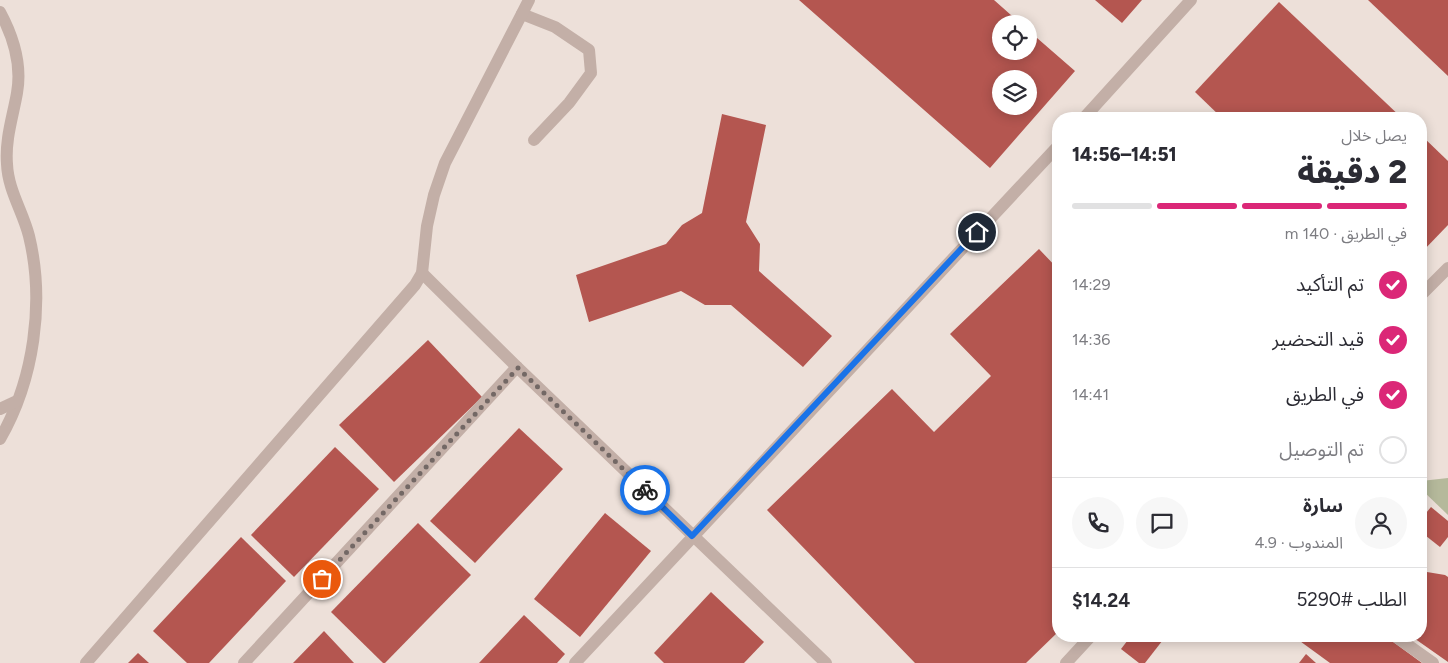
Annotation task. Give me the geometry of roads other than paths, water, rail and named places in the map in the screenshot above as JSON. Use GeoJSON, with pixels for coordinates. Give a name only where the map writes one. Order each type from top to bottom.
{"type":"FeatureCollection","features":[{"type":"Feature","properties":{"kind":"street"},"geometry":{"type":"LineString","coordinates":[[86,663],[415,285],[422,273],[427,226],[434,196],[446,163],[530,0]]}},
{"type":"Feature","properties":{"kind":"street"},"geometry":{"type":"LineString","coordinates":[[1089,112],[1191,0]]}},
{"type":"Feature","properties":{"kind":"street"},"geometry":{"type":"LineString","coordinates":[[0,12],[9,29],[18,59],[18,90],[7,142],[7,165],[11,187],[29,236],[35,276],[36,318],[31,358],[17,401],[0,439]]}},
{"type":"Feature","properties":{"kind":"street"},"geometry":{"type":"LineString","coordinates":[[522,14],[555,27],[589,50],[591,73],[568,103],[534,140]]}},
{"type":"Feature","properties":{"kind":"street"},"geometry":{"type":"LineString","coordinates":[[575,663],[1052,152]]}},
{"type":"Feature","properties":{"kind":"street"},"geometry":{"type":"LineString","coordinates":[[1427,289],[1448,268]]}},
{"type":"Feature","properties":{"kind":"street"},"geometry":{"type":"LineString","coordinates":[[422,273],[692,536],[826,663]]}},
{"type":"Feature","properties":{"kind":"street"},"geometry":{"type":"LineString","coordinates":[[244,663],[518,368]]}},
{"type":"Feature","properties":{"kind":"street"},"geometry":{"type":"LineString","coordinates":[[0,409],[17,401]]}},
{"type":"Feature","properties":{"kind":"street"},"geometry":{"type":"LineString","coordinates":[[1066,663],[1085,642]]}},
{"type":"Feature","properties":{"kind":"street"},"geometry":{"type":"LineString","coordinates":[[1403,642],[1433,663]]}}]}
